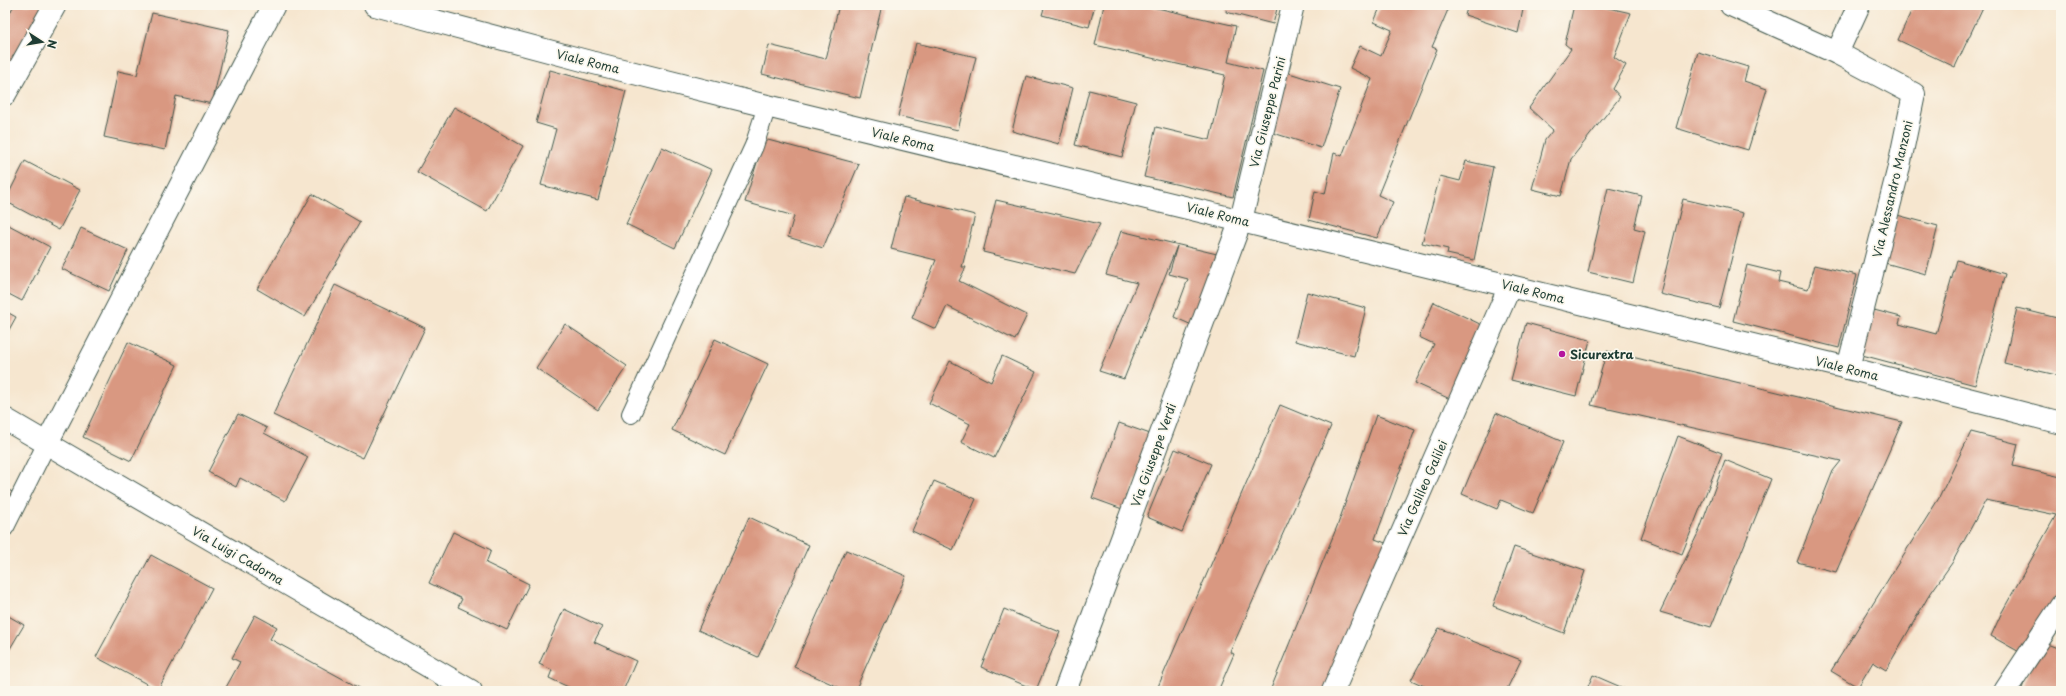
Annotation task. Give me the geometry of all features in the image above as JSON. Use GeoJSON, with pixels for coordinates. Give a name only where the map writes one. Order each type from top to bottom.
{"type":"FeatureCollection","features":[{"type":"Feature","properties":{"kind":"street"},"geometry":{"type":"LineString","coordinates":[[5,94],[55,5]]}},
{"type":"Feature","properties":{"kind":"street"},"geometry":{"type":"LineString","coordinates":[[47,443],[274,5]]}},
{"type":"Feature","properties":{"kind":"street","name":"Viale Roma"},"geometry":{"type":"LineString","coordinates":[[375,5],[590,62],[767,106],[1848,368],[2061,423]]}},
{"type":"Feature","properties":{"kind":"street","name":"Via Giuseppe Parini"},"geometry":{"type":"LineString","coordinates":[[1241,220],[1293,5]]}},
{"type":"Feature","properties":{"kind":"street","name":"Via Alessandro Manzoni"},"geometry":{"type":"LineString","coordinates":[[1731,5],[1837,53],[1914,94],[1898,171],[1848,368]]}},
{"type":"Feature","properties":{"kind":"street"},"geometry":{"type":"LineString","coordinates":[[1837,53],[1859,5]]}},
{"type":"Feature","properties":{"kind":"street","name":"Via Giuseppe Verdi"},"geometry":{"type":"LineString","coordinates":[[1065,691],[1241,220]]}},
{"type":"Feature","properties":{"kind":"street","name":"Via Galileo Galilei"},"geometry":{"type":"LineString","coordinates":[[1333,691],[1510,286]]}},
{"type":"Feature","properties":{"kind":"street","name":"Via Luigi Cadorna"},"geometry":{"type":"LineString","coordinates":[[5,419],[471,691]]}},
{"type":"Feature","properties":{"kind":"street"},"geometry":{"type":"LineString","coordinates":[[2005,691],[2061,606]]}},
{"type":"Feature","properties":{"kind":"lane"},"geometry":{"type":"LineString","coordinates":[[631,414],[754,146],[767,106]]}},
{"type":"Feature","properties":{"kind":"lane"},"geometry":{"type":"LineString","coordinates":[[5,527],[47,443]]}},
{"type":"Feature","properties":{"kind":"building"},"geometry":{"type":"Polygon","coordinates":[[[14,5],[47,5],[5,84],[5,22],[14,5]]]}},
{"type":"Feature","properties":{"kind":"building"},"geometry":{"type":"Polygon","coordinates":[[[839,5],[882,5],[860,98],[762,74],[769,45],[826,59],[839,5]]]}},
{"type":"Feature","properties":{"kind":"building"},"geometry":{"type":"Polygon","coordinates":[[[1045,5],[1095,5],[1089,27],[1042,15],[1045,5]]]}},
{"type":"Feature","properties":{"kind":"building"},"geometry":{"type":"Polygon","coordinates":[[[1104,5],[1144,5],[1236,26],[1228,62],[1263,71],[1233,197],[1144,177],[1156,127],[1210,140],[1225,75],[1095,45],[1104,5]]]}},
{"type":"Feature","properties":{"kind":"building"},"geometry":{"type":"Polygon","coordinates":[[[1227,5],[1278,5],[1273,24],[1226,12],[1227,5]]]}},
{"type":"Feature","properties":{"kind":"building"},"geometry":{"type":"Polygon","coordinates":[[[1381,5],[1450,5],[1432,47],[1437,49],[1378,195],[1393,202],[1377,238],[1309,220],[1315,191],[1325,194],[1334,153],[1342,156],[1372,79],[1350,68],[1360,46],[1381,56],[1392,30],[1374,22],[1381,5]]]}},
{"type":"Feature","properties":{"kind":"building"},"geometry":{"type":"Polygon","coordinates":[[[1468,5],[1524,5],[1518,33],[1465,15],[1468,5]]]}},
{"type":"Feature","properties":{"kind":"building"},"geometry":{"type":"Polygon","coordinates":[[[1574,5],[1595,5],[1631,13],[1614,57],[1626,65],[1613,89],[1620,97],[1571,159],[1561,196],[1532,189],[1545,140],[1553,130],[1529,108],[1571,49],[1565,44],[1574,5]]]}},
{"type":"Feature","properties":{"kind":"building"},"geometry":{"type":"Polygon","coordinates":[[[1914,5],[1984,5],[1955,67],[1898,40],[1914,5]]]}},
{"type":"Feature","properties":{"kind":"building"},"geometry":{"type":"Polygon","coordinates":[[[152,13],[229,30],[212,104],[176,96],[165,150],[104,137],[118,71],[137,75],[152,13]]]}},
{"type":"Feature","properties":{"kind":"building"},"geometry":{"type":"Polygon","coordinates":[[[916,43],[976,57],[958,130],[898,116],[916,43]]]}},
{"type":"Feature","properties":{"kind":"building"},"geometry":{"type":"Polygon","coordinates":[[[1698,52],[1748,67],[1744,81],[1767,89],[1748,150],[1676,128],[1698,52]]]}},
{"type":"Feature","properties":{"kind":"building"},"geometry":{"type":"Polygon","coordinates":[[[550,70],[626,91],[598,200],[541,185],[556,129],[536,123],[550,70]]]}},
{"type":"Feature","properties":{"kind":"building"},"geometry":{"type":"Polygon","coordinates":[[[1286,72],[1340,89],[1321,148],[1267,131],[1286,72]]]}},
{"type":"Feature","properties":{"kind":"building"},"geometry":{"type":"Polygon","coordinates":[[[1026,76],[1073,88],[1059,144],[1012,131],[1026,76]]]}},
{"type":"Feature","properties":{"kind":"building"},"geometry":{"type":"Polygon","coordinates":[[[1089,90],[1136,102],[1122,157],[1075,145],[1089,90]]]}},
{"type":"Feature","properties":{"kind":"building"},"geometry":{"type":"Polygon","coordinates":[[[454,107],[523,146],[487,211],[417,172],[454,107]]]}},
{"type":"Feature","properties":{"kind":"building"},"geometry":{"type":"Polygon","coordinates":[[[764,139],[859,164],[823,248],[788,237],[794,216],[745,202],[764,139]]]}},
{"type":"Feature","properties":{"kind":"building"},"geometry":{"type":"Polygon","coordinates":[[[662,147],[712,170],[675,248],[626,224],[662,147]]]}},
{"type":"Feature","properties":{"kind":"building"},"geometry":{"type":"Polygon","coordinates":[[[25,161],[80,190],[59,230],[5,201],[25,161]]]}},
{"type":"Feature","properties":{"kind":"building"},"geometry":{"type":"Polygon","coordinates":[[[1466,161],[1493,167],[1474,260],[1447,254],[1448,249],[1422,243],[1440,176],[1460,181],[1466,161]]]}},
{"type":"Feature","properties":{"kind":"building"},"geometry":{"type":"Polygon","coordinates":[[[1608,188],[1642,196],[1634,228],[1645,231],[1633,283],[1588,272],[1608,188]]]}},
{"type":"Feature","properties":{"kind":"building"},"geometry":{"type":"Polygon","coordinates":[[[312,194],[360,222],[305,317],[257,289],[312,194]]]}},
{"type":"Feature","properties":{"kind":"building"},"geometry":{"type":"Polygon","coordinates":[[[904,197],[975,215],[962,267],[966,267],[959,281],[1027,315],[1015,340],[947,306],[936,329],[912,318],[936,260],[891,249],[904,197]]]}},
{"type":"Feature","properties":{"kind":"building"},"geometry":{"type":"Polygon","coordinates":[[[1683,199],[1743,213],[1719,308],[1660,294],[1683,199]]]}},
{"type":"Feature","properties":{"kind":"building"},"geometry":{"type":"Polygon","coordinates":[[[996,200],[1100,224],[1075,274],[983,252],[996,200]]]}},
{"type":"Feature","properties":{"kind":"building"},"geometry":{"type":"Polygon","coordinates":[[[1897,215],[1938,226],[1926,274],[1885,263],[1897,215]]]}},
{"type":"Feature","properties":{"kind":"building"},"geometry":{"type":"Polygon","coordinates":[[[5,223],[50,247],[22,301],[5,292],[5,223]]]}},
{"type":"Feature","properties":{"kind":"building"},"geometry":{"type":"Polygon","coordinates":[[[81,228],[128,250],[109,291],[62,269],[81,228]]]}},
{"type":"Feature","properties":{"kind":"building"},"geometry":{"type":"Polygon","coordinates":[[[1121,231],[1221,255],[1194,326],[1174,317],[1188,279],[1169,274],[1177,246],[1124,379],[1099,371],[1137,283],[1106,275],[1121,231]]]}},
{"type":"Feature","properties":{"kind":"building"},"geometry":{"type":"Polygon","coordinates":[[[1957,260],[2005,274],[1975,385],[1862,355],[1874,310],[1901,317],[1899,324],[1936,334],[1957,260]]]}},
{"type":"Feature","properties":{"kind":"building"},"geometry":{"type":"Polygon","coordinates":[[[1747,265],[1780,273],[1778,282],[1808,289],[1815,265],[1857,275],[1839,348],[1733,321],[1747,265]]]}},
{"type":"Feature","properties":{"kind":"building"},"geometry":{"type":"Polygon","coordinates":[[[335,285],[425,328],[363,458],[273,415],[335,285]]]}},
{"type":"Feature","properties":{"kind":"building"},"geometry":{"type":"Polygon","coordinates":[[[1307,292],[1366,308],[1354,356],[1295,341],[1307,292]]]}},
{"type":"Feature","properties":{"kind":"building"},"geometry":{"type":"Polygon","coordinates":[[[1434,302],[1484,326],[1450,399],[1415,383],[1434,344],[1419,337],[1434,302]]]}},
{"type":"Feature","properties":{"kind":"building"},"geometry":{"type":"Polygon","coordinates":[[[2017,308],[2061,319],[2061,376],[2004,363],[2017,308]]]}},
{"type":"Feature","properties":{"kind":"building"},"geometry":{"type":"Polygon","coordinates":[[[5,311],[16,317],[5,337],[5,311]]]}},
{"type":"Feature","properties":{"kind":"building"},"geometry":{"type":"Polygon","coordinates":[[[1526,323],[1590,340],[1576,396],[1511,380],[1526,323]]]}},
{"type":"Feature","properties":{"kind":"building"},"geometry":{"type":"Polygon","coordinates":[[[565,324],[627,366],[598,410],[536,368],[565,324]]]}},
{"type":"Feature","properties":{"kind":"building"},"geometry":{"type":"Polygon","coordinates":[[[715,339],[768,364],[725,455],[672,430],[715,339]]]}},
{"type":"Feature","properties":{"kind":"building"},"geometry":{"type":"Polygon","coordinates":[[[128,342],[177,365],[131,461],[83,437],[128,342]]]}},
{"type":"Feature","properties":{"kind":"building"},"geometry":{"type":"Polygon","coordinates":[[[1607,351],[1902,422],[1836,572],[1797,562],[1833,471],[1841,461],[1591,405],[1607,351]]]}},
{"type":"Feature","properties":{"kind":"building"},"geometry":{"type":"Polygon","coordinates":[[[1002,356],[1036,372],[994,458],[961,442],[970,424],[929,403],[950,361],[991,382],[1002,356]]]}},
{"type":"Feature","properties":{"kind":"building"},"geometry":{"type":"Polygon","coordinates":[[[1280,405],[1331,426],[1230,652],[1234,654],[1218,691],[1163,691],[1157,689],[1280,405]]]}},
{"type":"Feature","properties":{"kind":"building"},"geometry":{"type":"Polygon","coordinates":[[[1496,413],[1563,442],[1533,513],[1501,500],[1497,509],[1462,494],[1496,413]]]}},
{"type":"Feature","properties":{"kind":"building"},"geometry":{"type":"Polygon","coordinates":[[[238,414],[267,428],[264,433],[308,457],[285,501],[240,478],[236,487],[208,472],[238,414]]]}},
{"type":"Feature","properties":{"kind":"building"},"geometry":{"type":"Polygon","coordinates":[[[1376,415],[1415,430],[1375,539],[1388,544],[1325,691],[1270,691],[1338,524],[1376,415]]]}},
{"type":"Feature","properties":{"kind":"building"},"geometry":{"type":"Polygon","coordinates":[[[1119,423],[1153,435],[1125,510],[1092,498],[1119,423]]]}},
{"type":"Feature","properties":{"kind":"building"},"geometry":{"type":"Polygon","coordinates":[[[1971,432],[2018,444],[2013,466],[2061,477],[2061,596],[2023,654],[1991,636],[2002,612],[2056,515],[1986,500],[1952,563],[1928,597],[1886,670],[1873,662],[1858,687],[1831,671],[1939,498],[1971,432]]]}},
{"type":"Feature","properties":{"kind":"building"},"geometry":{"type":"Polygon","coordinates":[[[1678,436],[1722,453],[1682,554],[1641,538],[1678,436]]]}},
{"type":"Feature","properties":{"kind":"building"},"geometry":{"type":"Polygon","coordinates":[[[1175,449],[1211,464],[1182,532],[1147,517],[1175,449]]]}},
{"type":"Feature","properties":{"kind":"building"},"geometry":{"type":"Polygon","coordinates":[[[1725,460],[1771,479],[1711,627],[1660,612],[1700,529],[1725,460]]]}},
{"type":"Feature","properties":{"kind":"building"},"geometry":{"type":"Polygon","coordinates":[[[934,481],[976,499],[953,550],[912,531],[934,481]]]}},
{"type":"Feature","properties":{"kind":"building"},"geometry":{"type":"Polygon","coordinates":[[[5,488],[16,494],[5,515],[5,488]]]}},
{"type":"Feature","properties":{"kind":"building"},"geometry":{"type":"Polygon","coordinates":[[[749,517],[809,545],[758,657],[698,630],[749,517]]]}},
{"type":"Feature","properties":{"kind":"building"},"geometry":{"type":"Polygon","coordinates":[[[453,532],[491,550],[486,563],[529,584],[507,630],[458,607],[462,599],[429,583],[453,532]]]}},
{"type":"Feature","properties":{"kind":"building"},"geometry":{"type":"Polygon","coordinates":[[[1514,547],[1585,571],[1564,633],[1493,606],[1514,547]]]}},
{"type":"Feature","properties":{"kind":"building"},"geometry":{"type":"Polygon","coordinates":[[[846,550],[906,576],[855,691],[847,691],[794,667],[846,550]]]}},
{"type":"Feature","properties":{"kind":"building"},"geometry":{"type":"Polygon","coordinates":[[[151,555],[212,588],[158,690],[96,657],[151,555]]]}},
{"type":"Feature","properties":{"kind":"building"},"geometry":{"type":"Polygon","coordinates":[[[564,609],[602,627],[594,642],[636,661],[623,691],[577,691],[549,678],[552,670],[539,664],[564,609]]]}},
{"type":"Feature","properties":{"kind":"building"},"geometry":{"type":"Polygon","coordinates":[[[1004,609],[1060,632],[1036,690],[981,667],[1004,609]]]}},
{"type":"Feature","properties":{"kind":"building"},"geometry":{"type":"Polygon","coordinates":[[[5,614],[24,625],[5,657],[5,614]]]}},
{"type":"Feature","properties":{"kind":"building"},"geometry":{"type":"Polygon","coordinates":[[[255,615],[277,627],[270,639],[365,691],[224,691],[240,662],[232,658],[255,615]]]}},
{"type":"Feature","properties":{"kind":"building"},"geometry":{"type":"Polygon","coordinates":[[[1439,628],[1521,660],[1506,691],[1435,691],[1411,680],[1439,628]]]}},
{"type":"Feature","properties":{"kind":"building"},"geometry":{"type":"Polygon","coordinates":[[[2040,641],[2061,649],[2061,691],[2021,691],[2040,641]]]}},
{"type":"Feature","properties":{"kind":"building"},"geometry":{"type":"Polygon","coordinates":[[[1593,675],[1630,691],[1586,691],[1593,675]]]}},
{"type":"Feature","properties":{"kind":"place","name":"Sicurextra"},"geometry":{"type":"Point","coordinates":[1562,354]}}]}
